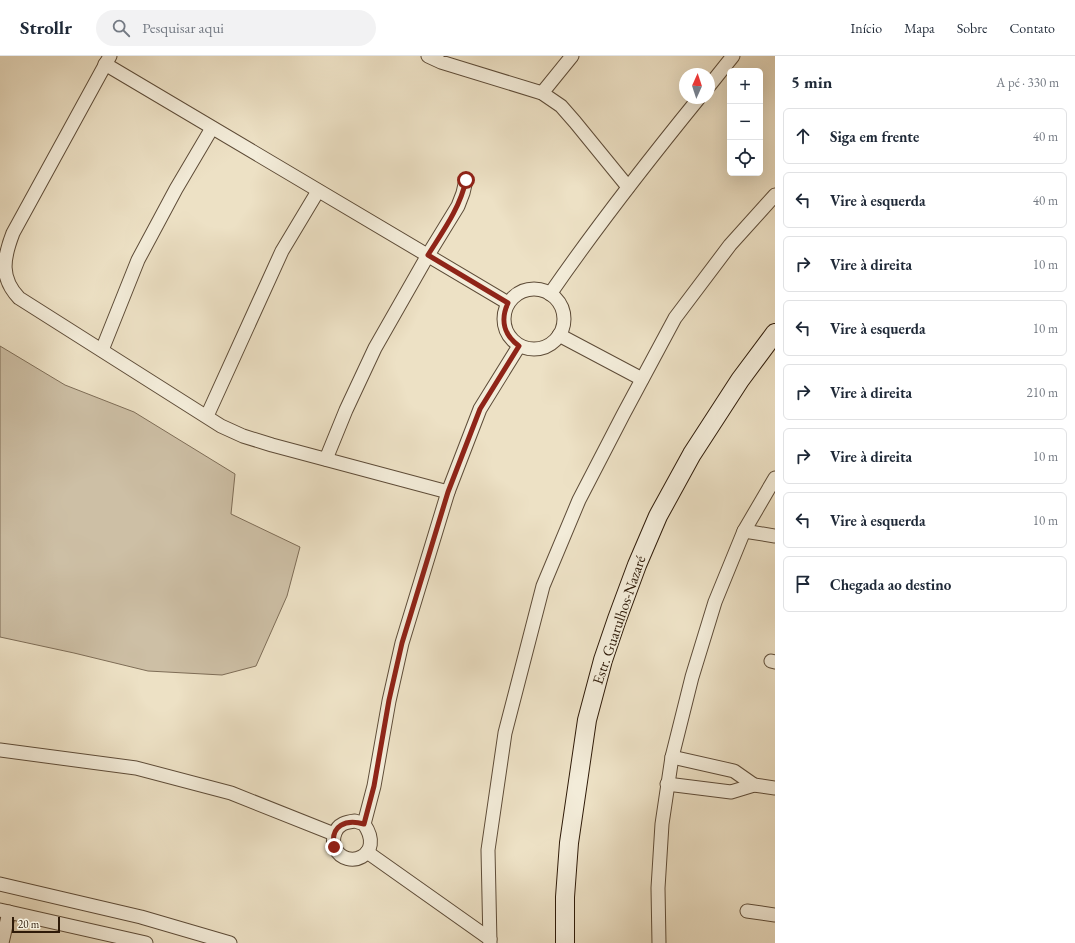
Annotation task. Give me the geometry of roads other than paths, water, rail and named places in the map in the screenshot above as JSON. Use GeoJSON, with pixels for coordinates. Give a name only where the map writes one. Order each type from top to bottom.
{"type":"FeatureCollection","features":[{"type":"Feature","properties":{"kind":"main road","name":"Estr. Guarulhos-Nazaré"},"geometry":{"type":"LineString","coordinates":[[566,943],[565,897],[569,843],[585,728],[603,660],[617,619],[637,565],[658,516],[688,461],[740,380],[775,333]]}},
{"type":"Feature","properties":{"kind":"street"},"geometry":{"type":"LineString","coordinates":[[428,56],[441,62],[542,93],[565,111],[628,187]]}},
{"type":"Feature","properties":{"kind":"street"},"geometry":{"type":"LineString","coordinates":[[542,93],[572,56]]}},
{"type":"Feature","properties":{"kind":"street"},"geometry":{"type":"LineString","coordinates":[[715,78],[733,56]]}},
{"type":"Feature","properties":{"kind":"street"},"geometry":{"type":"LineString","coordinates":[[448,492],[272,445],[243,436],[222,426],[19,298],[10,291],[5,282],[2,270],[3,258],[13,233],[108,60],[212,128],[508,303]]}},
{"type":"Feature","properties":{"kind":"street"},"geometry":{"type":"LineString","coordinates":[[550,294],[576,256],[628,187],[694,104]]}},
{"type":"Feature","properties":{"kind":"street"},"geometry":{"type":"LineString","coordinates":[[102,350],[138,260],[176,189],[212,128]]}},
{"type":"Feature","properties":{"kind":"street"},"geometry":{"type":"LineString","coordinates":[[326,459],[346,410],[375,348],[458,206],[466,180]]}},
{"type":"Feature","properties":{"kind":"street"},"geometry":{"type":"LineString","coordinates":[[207,416],[282,251],[318,190]]}},
{"type":"Feature","properties":{"kind":"street"},"geometry":{"type":"LineString","coordinates":[[490,941],[488,850],[505,733],[543,586],[580,500],[675,318],[730,245],[775,195]]}},
{"type":"Feature","properties":{"kind":"street"},"geometry":{"type":"LineString","coordinates":[[532,289],[542,290],[550,294],[557,300],[562,309],[564,318],[563,326],[559,335],[546,347],[528,349],[519,346],[513,341],[504,327],[503,318],[508,303],[523,291],[532,289]]}},
{"type":"Feature","properties":{"kind":"street"},"geometry":{"type":"LineString","coordinates":[[559,335],[642,379]]}},
{"type":"Feature","properties":{"kind":"street"},"geometry":{"type":"LineString","coordinates":[[364,824],[374,786],[389,700],[402,643],[448,492],[480,409],[519,346]]}},
{"type":"Feature","properties":{"kind":"street"},"geometry":{"type":"LineString","coordinates":[[659,943],[658,888],[662,824],[672,757],[692,677],[715,602],[744,531],[775,478]]}},
{"type":"Feature","properties":{"kind":"street"},"geometry":{"type":"LineString","coordinates":[[744,531],[775,536]]}},
{"type":"Feature","properties":{"kind":"street"},"geometry":{"type":"LineString","coordinates":[[0,750],[136,768],[231,793],[334,834]]}},
{"type":"Feature","properties":{"kind":"street"},"geometry":{"type":"LineString","coordinates":[[672,757],[734,770],[754,785]]}},
{"type":"Feature","properties":{"kind":"street"},"geometry":{"type":"LineString","coordinates":[[668,784],[730,792],[754,785],[775,788]]}},
{"type":"Feature","properties":{"kind":"street"},"geometry":{"type":"LineString","coordinates":[[355,821],[364,824],[370,833],[371,840],[367,852],[356,859],[343,857],[334,847],[333,840],[337,828],[342,824],[355,821]]}},
{"type":"Feature","properties":{"kind":"street"},"geometry":{"type":"LineString","coordinates":[[367,852],[490,941]]}},
{"type":"Feature","properties":{"kind":"street"},"geometry":{"type":"LineString","coordinates":[[0,884],[141,917],[230,943]]}},
{"type":"Feature","properties":{"kind":"street"},"geometry":{"type":"LineString","coordinates":[[2,943],[4,911],[146,943]]}},
{"type":"Feature","properties":{"kind":"street"},"geometry":{"type":"LineString","coordinates":[[747,912],[775,915]]}}]}
